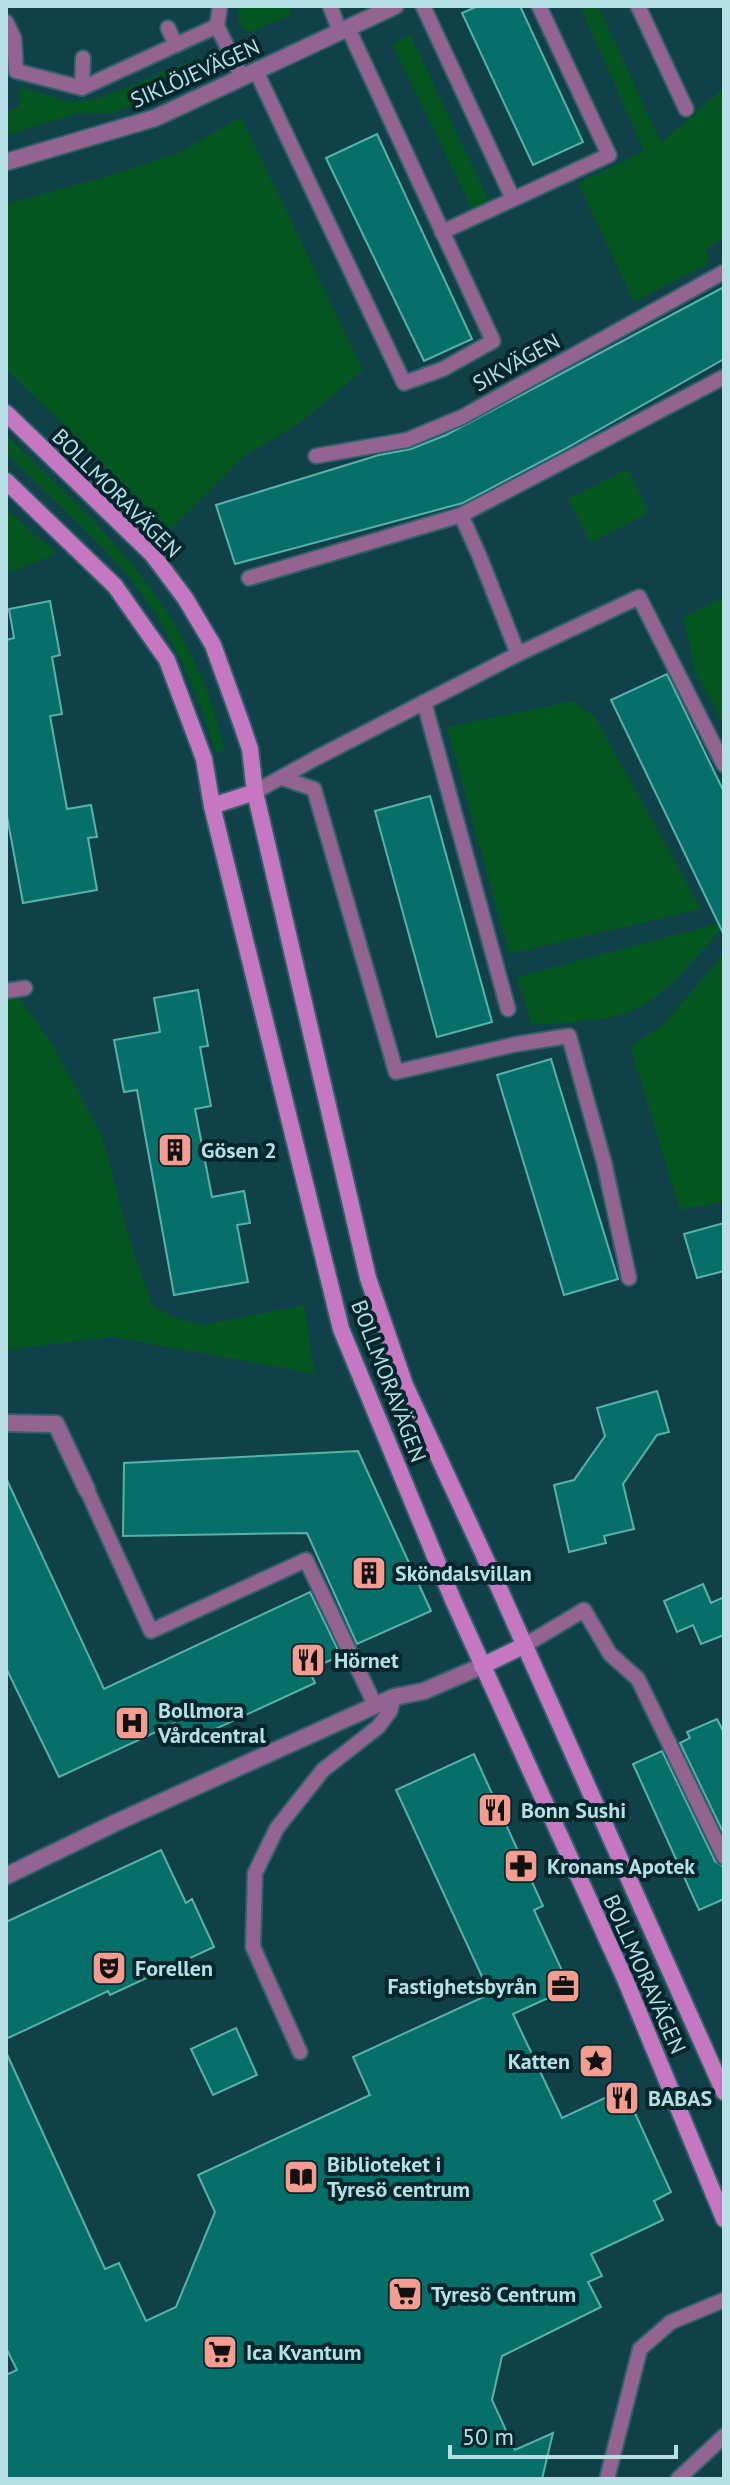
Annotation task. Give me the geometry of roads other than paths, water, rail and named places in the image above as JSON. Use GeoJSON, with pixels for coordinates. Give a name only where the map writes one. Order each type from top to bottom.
{"type":"FeatureCollection","features":[{"type":"Feature","properties":{"kind":"street","name":"SIKLÖJEVÄGEN"},"geometry":{"type":"LineString","coordinates":[[6,162],[155,118],[395,6]]}},
{"type":"Feature","properties":{"kind":"street","name":"BOLLMORAVÄGEN"},"geometry":{"type":"LineString","coordinates":[[6,413],[152,554],[185,598],[213,645],[250,749],[255,792],[368,1278],[405,1385],[525,1645],[724,2092]]}},
{"type":"Feature","properties":{"kind":"street","name":"BOLLMORAVÄGEN"},"geometry":{"type":"LineString","coordinates":[[6,481],[115,586],[167,660],[204,759],[212,806],[341,1329],[482,1666],[625,1979],[724,2219]]}},
{"type":"Feature","properties":{"kind":"street"},"geometry":{"type":"LineString","coordinates":[[212,806],[255,792]]}},
{"type":"Feature","properties":{"kind":"street"},"geometry":{"type":"LineString","coordinates":[[6,1423],[56,1424],[87,1490]]}},
{"type":"Feature","properties":{"kind":"street"},"geometry":{"type":"LineString","coordinates":[[6,1876],[375,1705],[394,1697],[424,1691],[525,1645]]}},
{"type":"Feature","properties":{"kind":"lane"},"geometry":{"type":"LineString","coordinates":[[220,6],[217,26],[249,74],[404,383],[443,369],[493,341],[330,6]]}},
{"type":"Feature","properties":{"kind":"lane"},"geometry":{"type":"LineString","coordinates":[[423,6],[513,199]]}},
{"type":"Feature","properties":{"kind":"lane"},"geometry":{"type":"LineString","coordinates":[[442,232],[609,155],[539,6]]}},
{"type":"Feature","properties":{"kind":"lane"},"geometry":{"type":"LineString","coordinates":[[638,6],[686,109]]}},
{"type":"Feature","properties":{"kind":"lane"},"geometry":{"type":"LineString","coordinates":[[6,22],[14,38],[16,71],[82,88],[217,26]]}},
{"type":"Feature","properties":{"kind":"lane"},"geometry":{"type":"LineString","coordinates":[[168,28],[176,45]]}},
{"type":"Feature","properties":{"kind":"lane"},"geometry":{"type":"LineString","coordinates":[[82,88],[83,58]]}},
{"type":"Feature","properties":{"kind":"lane","name":"SIKVÄGEN"},"geometry":{"type":"LineString","coordinates":[[316,456],[407,440],[462,417],[724,272]]}},
{"type":"Feature","properties":{"kind":"lane"},"geometry":{"type":"LineString","coordinates":[[249,578],[461,515],[724,377]]}},
{"type":"Feature","properties":{"kind":"lane"},"geometry":{"type":"LineString","coordinates":[[461,515],[518,654]]}},
{"type":"Feature","properties":{"kind":"lane"},"geometry":{"type":"LineString","coordinates":[[255,792],[518,654],[639,597],[724,765]]}},
{"type":"Feature","properties":{"kind":"lane"},"geometry":{"type":"LineString","coordinates":[[424,702],[508,1009]]}},
{"type":"Feature","properties":{"kind":"lane"},"geometry":{"type":"LineString","coordinates":[[282,778],[314,789],[396,1072],[517,1044],[569,1036],[604,1162],[629,1278]]}},
{"type":"Feature","properties":{"kind":"lane"},"geometry":{"type":"LineString","coordinates":[[6,991],[25,988]]}},
{"type":"Feature","properties":{"kind":"lane"},"geometry":{"type":"LineString","coordinates":[[87,1490],[151,1631],[306,1560],[375,1705]]}},
{"type":"Feature","properties":{"kind":"lane"},"geometry":{"type":"LineString","coordinates":[[525,1645],[584,1610],[610,1654],[638,1679],[724,1857]]}},
{"type":"Feature","properties":{"kind":"lane"},"geometry":{"type":"LineString","coordinates":[[300,2052],[253,1947],[255,1873],[277,1828],[323,1770],[378,1727],[390,1711],[394,1697]]}},
{"type":"Feature","properties":{"kind":"lane"},"geometry":{"type":"LineString","coordinates":[[607,2479],[640,2349],[671,2322],[724,2300]]}},
{"type":"Feature","properties":{"kind":"lane"},"geometry":{"type":"LineString","coordinates":[[678,2479],[724,2436]]}},
{"type":"Feature","properties":{"kind":"place","name":"Gösen 2"},"geometry":{"type":"Point","coordinates":[175,1150]}},
{"type":"Feature","properties":{"kind":"place","name":"Sköndalsvillan"},"geometry":{"type":"Point","coordinates":[369,1573]}},
{"type":"Feature","properties":{"kind":"place","name":"Hörnet"},"geometry":{"type":"Point","coordinates":[308,1660]}},
{"type":"Feature","properties":{"kind":"place","name":"Bollmora Vårdcentral"},"geometry":{"type":"Point","coordinates":[132,1723]}},
{"type":"Feature","properties":{"kind":"place","name":"Bonn Sushi"},"geometry":{"type":"Point","coordinates":[495,1810]}},
{"type":"Feature","properties":{"kind":"place","name":"Kronans Apotek"},"geometry":{"type":"Point","coordinates":[521,1866]}},
{"type":"Feature","properties":{"kind":"place","name":"Forellen"},"geometry":{"type":"Point","coordinates":[109,1968]}},
{"type":"Feature","properties":{"kind":"place","name":"Fastighetsbyrån"},"geometry":{"type":"Point","coordinates":[563,1986]}},
{"type":"Feature","properties":{"kind":"place","name":"Katten"},"geometry":{"type":"Point","coordinates":[596,2061]}},
{"type":"Feature","properties":{"kind":"place","name":"BABAS"},"geometry":{"type":"Point","coordinates":[622,2098]}},
{"type":"Feature","properties":{"kind":"place","name":"Biblioteket i Tyresö centrum"},"geometry":{"type":"Point","coordinates":[301,2177]}},
{"type":"Feature","properties":{"kind":"place","name":"Tyresö Centrum"},"geometry":{"type":"Point","coordinates":[405,2294]}},
{"type":"Feature","properties":{"kind":"place","name":"Ica Kvantum"},"geometry":{"type":"Point","coordinates":[220,2352]}}]}
